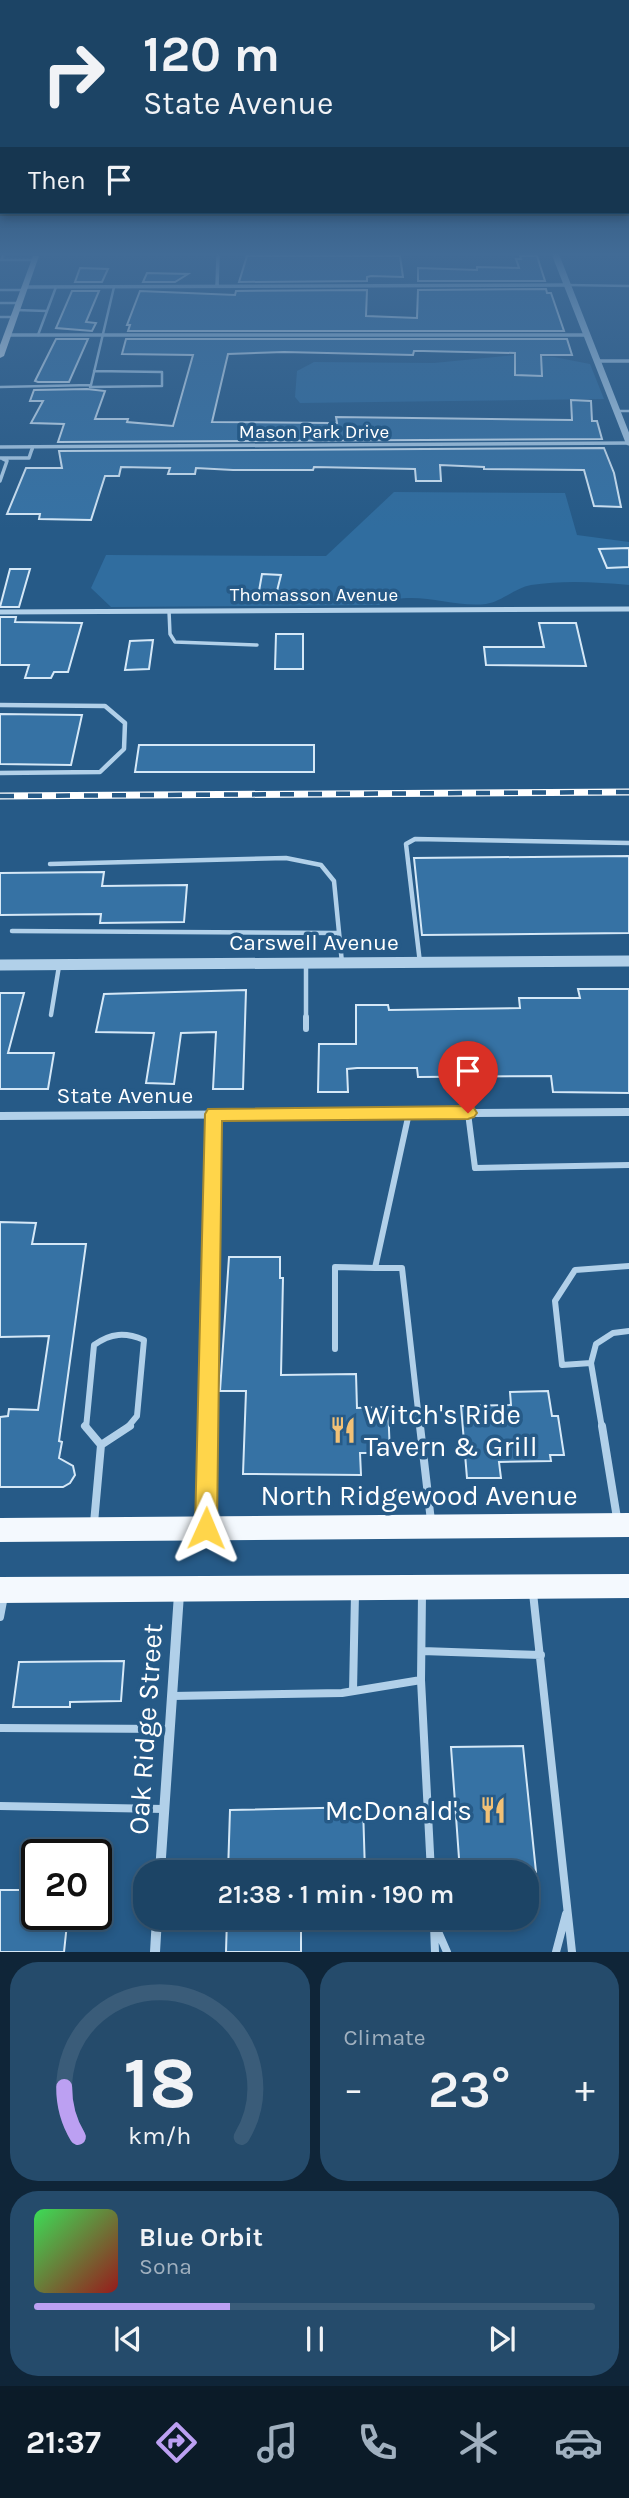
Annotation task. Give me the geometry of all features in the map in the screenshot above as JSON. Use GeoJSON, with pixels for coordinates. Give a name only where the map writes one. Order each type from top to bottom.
{"type":"FeatureCollection","features":[{"type":"Feature","properties":{"kind":"main road","name":"North Ridgewood Avenue"},"geometry":{"type":"LineString","coordinates":[[0,1530],[624,1525]]}},
{"type":"Feature","properties":{"kind":"main road"},"geometry":{"type":"LineString","coordinates":[[2,1590],[629,1586]]}},
{"type":"Feature","properties":{"kind":"street"},"geometry":{"type":"LineString","coordinates":[[591,347],[629,442]]}},
{"type":"Feature","properties":{"kind":"street"},"geometry":{"type":"LineString","coordinates":[[596,361],[629,361]]}},
{"type":"Feature","properties":{"kind":"street","name":"Mason Park Drive"},"geometry":{"type":"LineString","coordinates":[[1,447],[629,442]]}},
{"type":"Feature","properties":{"kind":"street","name":"Thomasson Avenue"},"geometry":{"type":"LineString","coordinates":[[0,612],[629,609]]}},
{"type":"Feature","properties":{"kind":"street","name":"Carswell Avenue"},"geometry":{"type":"LineString","coordinates":[[0,965],[629,961]]}},
{"type":"Feature","properties":{"kind":"street","name":"State Avenue"},"geometry":{"type":"LineString","coordinates":[[0,1116],[629,1112]]}},
{"type":"Feature","properties":{"kind":"street","name":"Oak Ridge Street"},"geometry":{"type":"LineString","coordinates":[[161,1860],[179,1588]]}},
{"type":"Feature","properties":{"kind":"street"},"geometry":{"type":"LineString","coordinates":[[155,1952],[156,1930]]}},
{"type":"Feature","properties":{"kind":"lane"},"geometry":{"type":"LineString","coordinates":[[87,387],[92,385],[100,347]]}},
{"type":"Feature","properties":{"kind":"lane"},"geometry":{"type":"LineString","coordinates":[[0,387],[162,386],[162,372],[94,371]]}},
{"type":"Feature","properties":{"kind":"lane"},"geometry":{"type":"LineString","coordinates":[[616,411],[629,411]]}},
{"type":"Feature","properties":{"kind":"lane"},"geometry":{"type":"LineString","coordinates":[[0,457],[1,447]]}},
{"type":"Feature","properties":{"kind":"lane"},"geometry":{"type":"LineString","coordinates":[[0,457],[29,458],[33,447]]}},
{"type":"Feature","properties":{"kind":"lane"},"geometry":{"type":"LineString","coordinates":[[0,457],[7,461],[0,481]]}},
{"type":"Feature","properties":{"kind":"lane"},"geometry":{"type":"LineString","coordinates":[[169,611],[170,634],[175,642],[257,645]]}},
{"type":"Feature","properties":{"kind":"lane"},"geometry":{"type":"LineString","coordinates":[[0,705],[105,706],[125,723],[124,749],[100,772],[0,773]]}},
{"type":"Feature","properties":{"kind":"lane"},"geometry":{"type":"LineString","coordinates":[[420,963],[406,844],[415,839],[629,843]]}},
{"type":"Feature","properties":{"kind":"lane"},"geometry":{"type":"LineString","coordinates":[[50,864],[286,858],[321,865],[334,881],[342,963]]}},
{"type":"Feature","properties":{"kind":"lane"},"geometry":{"type":"LineString","coordinates":[[12,931],[339,933]]}},
{"type":"Feature","properties":{"kind":"lane"},"geometry":{"type":"LineString","coordinates":[[306,963],[306,1029]]}},
{"type":"Feature","properties":{"kind":"lane"},"geometry":{"type":"LineString","coordinates":[[51,1015],[59,964]]}},
{"type":"Feature","properties":{"kind":"lane"},"geometry":{"type":"LineString","coordinates":[[375,1268],[409,1113]]}},
{"type":"Feature","properties":{"kind":"lane"},"geometry":{"type":"LineString","coordinates":[[468,1113],[475,1168],[629,1165]]}},
{"type":"Feature","properties":{"kind":"lane"},"geometry":{"type":"LineString","coordinates":[[206,1528],[214,1114]]}},
{"type":"Feature","properties":{"kind":"lane"},"geometry":{"type":"LineString","coordinates":[[591,1363],[562,1365],[555,1301],[575,1270],[629,1266]]}},
{"type":"Feature","properties":{"kind":"lane"},"geometry":{"type":"LineString","coordinates":[[335,1349],[335,1267],[402,1268],[432,1526]]}},
{"type":"Feature","properties":{"kind":"lane"},"geometry":{"type":"LineString","coordinates":[[624,1525],[591,1363],[596,1344],[613,1333],[629,1331]]}},
{"type":"Feature","properties":{"kind":"lane"},"geometry":{"type":"LineString","coordinates":[[93,1529],[101,1445],[85,1427],[94,1345],[110,1334],[133,1335],[144,1340],[137,1416],[131,1425],[101,1445]]}},
{"type":"Feature","properties":{"kind":"lane"},"geometry":{"type":"LineString","coordinates":[[353,1691],[355,1587]]}},
{"type":"Feature","properties":{"kind":"lane"},"geometry":{"type":"LineString","coordinates":[[422,1587],[421,1680],[430,1860]]}},
{"type":"Feature","properties":{"kind":"lane"},"geometry":{"type":"LineString","coordinates":[[532,1587],[572,1952]]}},
{"type":"Feature","properties":{"kind":"lane"},"geometry":{"type":"LineString","coordinates":[[0,1617],[2,1590]]}},
{"type":"Feature","properties":{"kind":"lane"},"geometry":{"type":"LineString","coordinates":[[422,1651],[541,1655]]}},
{"type":"Feature","properties":{"kind":"lane"},"geometry":{"type":"LineString","coordinates":[[172,1696],[353,1691],[421,1680]]}},
{"type":"Feature","properties":{"kind":"lane"},"geometry":{"type":"LineString","coordinates":[[0,1728],[170,1728]]}},
{"type":"Feature","properties":{"kind":"lane"},"geometry":{"type":"LineString","coordinates":[[0,1806],[164,1809]]}},
{"type":"Feature","properties":{"kind":"lane"},"geometry":{"type":"LineString","coordinates":[[556,1952],[567,1908]]}},
{"type":"Feature","properties":{"kind":"lane"},"geometry":{"type":"LineString","coordinates":[[434,1930],[435,1952]]}},
{"type":"Feature","properties":{"kind":"lane"},"geometry":{"type":"LineString","coordinates":[[438,1930],[447,1952]]}},
{"type":"Feature","properties":{"kind":"shaded area"},"geometry":{"type":"Polygon","coordinates":[[[515,355],[554,357],[590,364],[604,399],[300,403],[295,397],[297,371],[314,362],[434,363],[515,355]]]}},
{"type":"Feature","properties":{"kind":"shaded area"},"geometry":{"type":"Polygon","coordinates":[[[394,492],[565,493],[577,535],[629,542],[629,585],[555,582],[531,585],[486,604],[405,598],[379,605],[111,607],[91,588],[106,555],[326,556],[394,492]]]}},
{"type":"Feature","properties":{"kind":"building"},"geometry":{"type":"Polygon","coordinates":[[[52,347],[84,347],[69,382],[35,381],[52,347]]]}},
{"type":"Feature","properties":{"kind":"building"},"geometry":{"type":"Polygon","coordinates":[[[124,347],[570,347],[572,355],[541,355],[542,376],[515,375],[515,353],[414,351],[413,355],[284,352],[228,354],[212,422],[337,423],[336,417],[572,420],[571,400],[591,401],[592,421],[597,421],[602,439],[58,442],[64,424],[31,423],[43,401],[30,401],[34,390],[87,389],[105,391],[95,419],[128,419],[127,422],[173,426],[193,355],[122,354],[124,347]]]}},
{"type":"Feature","properties":{"kind":"building"},"geometry":{"type":"Polygon","coordinates":[[[604,448],[614,473],[621,507],[594,506],[584,470],[484,469],[440,465],[441,481],[416,481],[415,469],[196,468],[195,474],[168,474],[170,468],[121,467],[119,476],[105,476],[91,520],[39,519],[40,514],[7,514],[26,468],[62,468],[59,451],[604,448]]]}},
{"type":"Feature","properties":{"kind":"building"},"geometry":{"type":"Polygon","coordinates":[[[629,548],[629,567],[607,568],[599,549],[629,548]]]}},
{"type":"Feature","properties":{"kind":"building"},"geometry":{"type":"Polygon","coordinates":[[[10,569],[30,569],[19,607],[0,607],[10,569]]]}},
{"type":"Feature","properties":{"kind":"building"},"geometry":{"type":"Polygon","coordinates":[[[262,574],[281,575],[277,591],[259,591],[262,574]]]}},
{"type":"Feature","properties":{"kind":"building"},"geometry":{"type":"Polygon","coordinates":[[[0,617],[16,617],[15,622],[82,623],[68,672],[54,672],[51,678],[25,678],[29,665],[0,665],[0,617]]]}},
{"type":"Feature","properties":{"kind":"building"},"geometry":{"type":"Polygon","coordinates":[[[539,623],[576,623],[586,666],[486,665],[484,647],[544,647],[539,623]]]}},
{"type":"Feature","properties":{"kind":"building"},"geometry":{"type":"Polygon","coordinates":[[[276,634],[303,634],[303,669],[275,669],[276,634]]]}},
{"type":"Feature","properties":{"kind":"building"},"geometry":{"type":"Polygon","coordinates":[[[153,640],[149,669],[125,670],[130,641],[153,640]]]}},
{"type":"Feature","properties":{"kind":"building"},"geometry":{"type":"Polygon","coordinates":[[[0,714],[82,715],[71,765],[0,764],[0,714]]]}},
{"type":"Feature","properties":{"kind":"building"},"geometry":{"type":"Polygon","coordinates":[[[139,745],[314,745],[314,772],[135,772],[139,745]]]}},
{"type":"Feature","properties":{"kind":"building"},"geometry":{"type":"Polygon","coordinates":[[[629,856],[629,933],[422,935],[414,858],[629,856]]]}},
{"type":"Feature","properties":{"kind":"building"},"geometry":{"type":"Polygon","coordinates":[[[104,872],[102,886],[187,885],[184,922],[100,923],[101,914],[0,915],[0,873],[104,872]]]}},
{"type":"Feature","properties":{"kind":"building"},"geometry":{"type":"Polygon","coordinates":[[[578,989],[629,989],[629,1093],[553,1092],[551,1076],[418,1077],[417,1068],[347,1069],[348,1092],[318,1092],[319,1044],[356,1044],[356,1005],[388,1005],[389,1010],[520,1008],[519,998],[580,998],[578,989]]]}},
{"type":"Feature","properties":{"kind":"building"},"geometry":{"type":"Polygon","coordinates":[[[246,990],[243,1089],[213,1089],[216,1032],[181,1033],[174,1084],[146,1083],[154,1033],[96,1032],[104,994],[246,990]]]}},
{"type":"Feature","properties":{"kind":"building"},"geometry":{"type":"Polygon","coordinates":[[[0,993],[24,993],[8,1053],[54,1053],[48,1089],[0,1089],[0,993]]]}},
{"type":"Feature","properties":{"kind":"building"},"geometry":{"type":"Polygon","coordinates":[[[0,1222],[36,1223],[32,1244],[86,1244],[59,1441],[62,1442],[59,1458],[73,1466],[75,1475],[70,1483],[63,1487],[0,1487],[0,1417],[8,1416],[9,1409],[38,1410],[49,1336],[0,1337],[0,1222]]]}},
{"type":"Feature","properties":{"kind":"building"},"geometry":{"type":"Polygon","coordinates":[[[229,1257],[280,1257],[280,1278],[283,1278],[281,1375],[356,1374],[357,1408],[388,1407],[390,1453],[360,1453],[361,1475],[243,1474],[246,1391],[220,1391],[229,1257]]]}},
{"type":"Feature","properties":{"kind":"building"},"geometry":{"type":"Polygon","coordinates":[[[548,1391],[552,1416],[558,1416],[564,1455],[550,1455],[551,1461],[499,1462],[501,1478],[467,1478],[461,1406],[511,1405],[510,1392],[548,1391]]]}},
{"type":"Feature","properties":{"kind":"building"},"geometry":{"type":"Polygon","coordinates":[[[124,1661],[121,1701],[70,1702],[70,1707],[13,1707],[19,1662],[124,1661]]]}},
{"type":"Feature","properties":{"kind":"building","name":"McDonald's"},"geometry":{"type":"Polygon","coordinates":[[[523,1746],[535,1860],[459,1860],[451,1747],[523,1746]]]}},
{"type":"Feature","properties":{"kind":"building"},"geometry":{"type":"Polygon","coordinates":[[[363,1807],[365,1860],[228,1860],[230,1810],[363,1807]]]}},
{"type":"Feature","properties":{"kind":"building"},"geometry":{"type":"Polygon","coordinates":[[[0,1890],[21,1890],[21,1930],[66,1930],[64,1952],[0,1952],[0,1890]]]}},
{"type":"Feature","properties":{"kind":"building"},"geometry":{"type":"Polygon","coordinates":[[[227,1930],[301,1930],[301,1952],[226,1952],[227,1930]]]}},
{"type":"Feature","properties":{"kind":"railway"},"geometry":{"type":"LineString","coordinates":[[0,796],[629,792]]}},
{"type":"Feature","properties":{"kind":"place","name":"Witch's Ride Tavern & Grill"},"geometry":{"type":"Point","coordinates":[343,1430]}},
{"type":"Feature","properties":{"kind":"place","name":"McDonald's"},"geometry":{"type":"Point","coordinates":[493,1810]}},
{"type":"Feature","properties":{"kind":"route"},"geometry":{"type":"LineString","coordinates":[[206,1528],[214,1114],[468,1113]]}}]}
